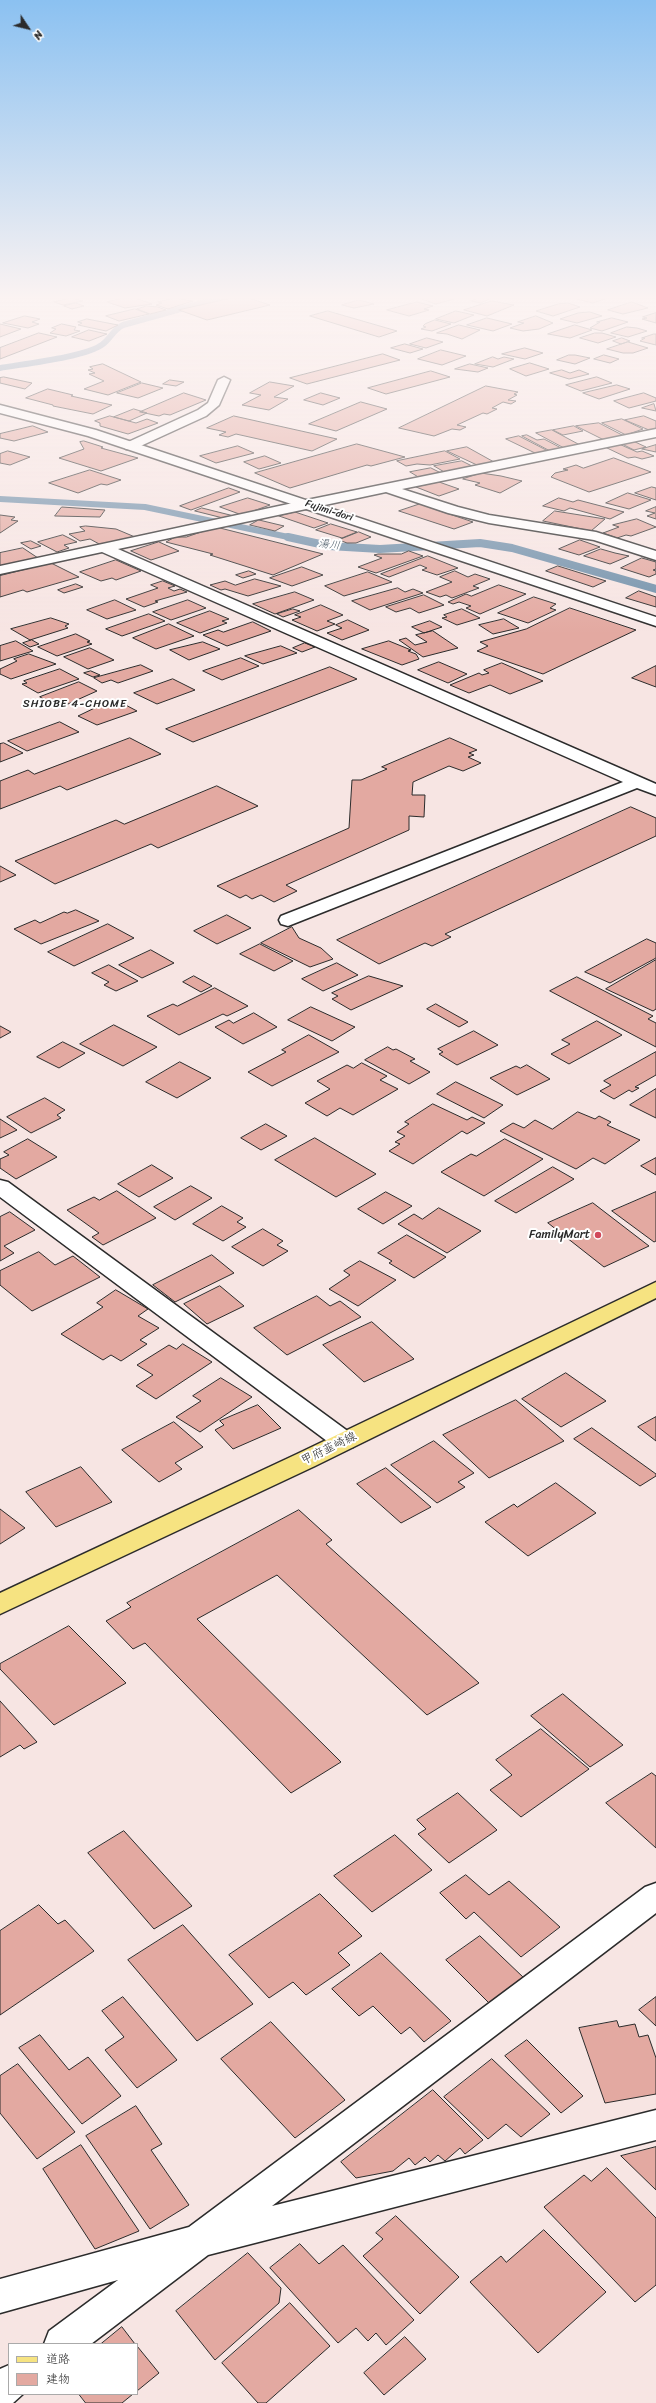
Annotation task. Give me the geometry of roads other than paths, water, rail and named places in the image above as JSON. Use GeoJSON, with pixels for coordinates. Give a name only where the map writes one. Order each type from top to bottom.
{"type":"FeatureCollection","features":[{"type":"Feature","properties":{"kind":"main road","name":"甲府韮崎線"},"geometry":{"type":"LineString","coordinates":[[0,1604],[344,1441],[656,1289]]}},
{"type":"Feature","properties":{"kind":"street","name":"Fujimi-dori"},"geometry":{"type":"LineString","coordinates":[[4,410],[130,446],[421,541],[656,622]]}},
{"type":"Feature","properties":{"kind":"street"},"geometry":{"type":"LineString","coordinates":[[130,446],[206,410]]}},
{"type":"Feature","properties":{"kind":"street"},"geometry":{"type":"LineString","coordinates":[[0,570],[307,504],[390,489],[656,433]]}},
{"type":"Feature","properties":{"kind":"street"},"geometry":{"type":"LineString","coordinates":[[390,489],[482,517],[596,536],[656,556]]}},
{"type":"Feature","properties":{"kind":"street"},"geometry":{"type":"LineString","coordinates":[[104,548],[656,790]]}},
{"type":"Feature","properties":{"kind":"street"},"geometry":{"type":"LineString","coordinates":[[288,920],[637,782]]}},
{"type":"Feature","properties":{"kind":"street"},"geometry":{"type":"LineString","coordinates":[[0,1187],[344,1441]]}},
{"type":"Feature","properties":{"kind":"street"},"geometry":{"type":"LineString","coordinates":[[63,2343],[656,1896]]}},
{"type":"Feature","properties":{"kind":"street"},"geometry":{"type":"LineString","coordinates":[[0,2296],[199,2241],[656,2125]]}},
{"type":"Feature","properties":{"kind":"waterway","name":"湯川"},"geometry":{"type":"LineString","coordinates":[[0,499],[145,507],[293,538]]}},
{"type":"Feature","properties":{"kind":"waterway","name":"湯川"},"geometry":{"type":"LineString","coordinates":[[288,537],[329,546],[380,549],[480,543],[512,548],[656,589]]}},
{"type":"Feature","properties":{"kind":"place","name":"FamilyMart"},"geometry":{"type":"Point","coordinates":[598,1235]}},
{"type":"Feature","properties":{"kind":"district","name":"SHIOBE 4-CHOME"},"geometry":{"type":"Point","coordinates":[75,704]}}]}
